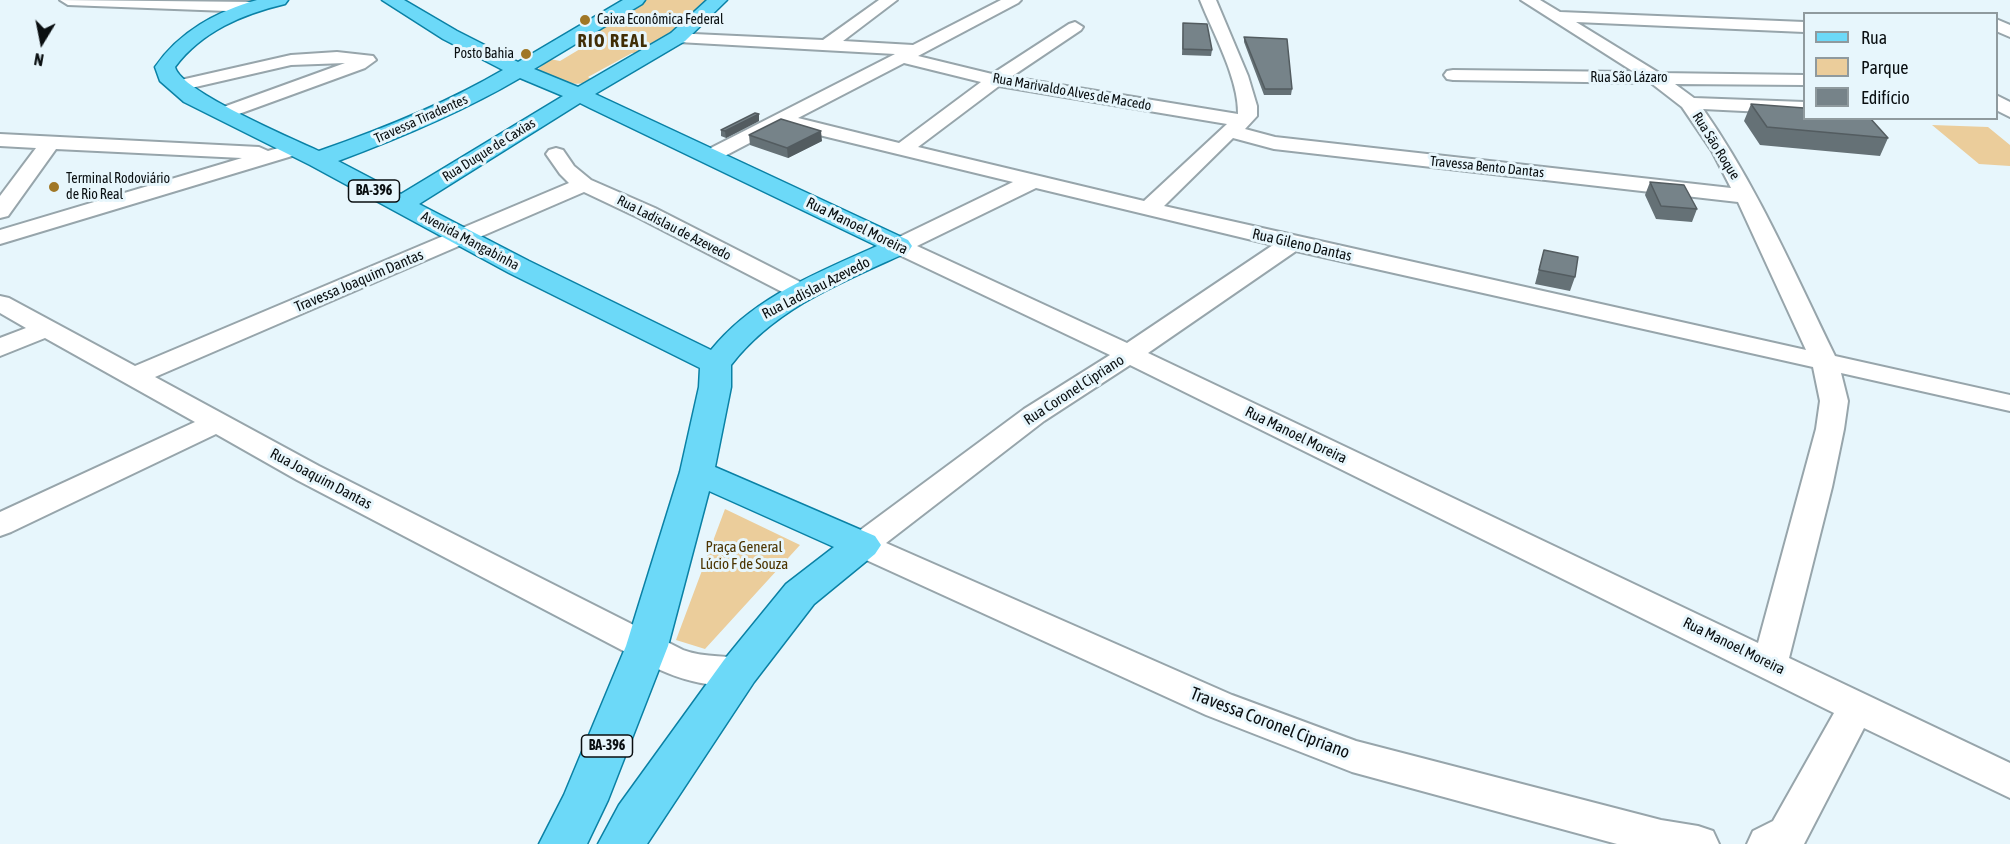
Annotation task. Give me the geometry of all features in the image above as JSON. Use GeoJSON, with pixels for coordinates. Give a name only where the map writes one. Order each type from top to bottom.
{"type":"FeatureCollection","features":[{"type":"Feature","properties":{"kind":"main road"},"geometry":{"type":"LineString","coordinates":[[178,86],[166,77],[165,67],[187,41],[204,30],[254,7],[279,0]]}},
{"type":"Feature","properties":{"kind":"main road"},"geometry":{"type":"LineString","coordinates":[[391,0],[519,70]]}},
{"type":"Feature","properties":{"kind":"main road","name":"Travessa Tiradentes"},"geometry":{"type":"LineString","coordinates":[[318,160],[430,116],[476,95],[636,0]]}},
{"type":"Feature","properties":{"kind":"main road","name":"Rua Duque de Caxias"},"geometry":{"type":"LineString","coordinates":[[400,205],[678,37],[718,0]]}},
{"type":"Feature","properties":{"kind":"main road","name":"Rua Manoel Moreira"},"geometry":{"type":"LineString","coordinates":[[519,70],[579,95],[899,246]]}},
{"type":"Feature","properties":{"kind":"main road","name":"Avenida Mangabinha"},"geometry":{"type":"LineString","coordinates":[[178,86],[192,97],[225,113],[286,151],[318,160],[400,205],[716,364]]}},
{"type":"Feature","properties":{"kind":"main road","name":"Rua Ladislau Azevedo"},"geometry":{"type":"LineString","coordinates":[[716,364],[729,344],[754,320],[801,292],[899,246]]}},
{"type":"Feature","properties":{"kind":"main road","name":"BA-396"},"geometry":{"type":"LineString","coordinates":[[563,844],[585,801],[647,646],[697,471],[715,387],[716,364]]}},
{"type":"Feature","properties":{"kind":"main road"},"geometry":{"type":"LineString","coordinates":[[621,844],[636,819],[740,671],[800,594],[862,545],[697,471]]}},
{"type":"Feature","properties":{"kind":"street"},"geometry":{"type":"LineString","coordinates":[[68,0],[254,7]]}},
{"type":"Feature","properties":{"kind":"street"},"geometry":{"type":"LineString","coordinates":[[828,44],[889,0]]}},
{"type":"Feature","properties":{"kind":"street"},"geometry":{"type":"LineString","coordinates":[[710,156],[1013,0]]}},
{"type":"Feature","properties":{"kind":"street"},"geometry":{"type":"LineString","coordinates":[[1149,208],[1248,113],[1234,62],[1208,0]]}},
{"type":"Feature","properties":{"kind":"street","name":"Rua São Roque"},"geometry":{"type":"LineString","coordinates":[[1529,0],[1657,79],[1689,104],[1722,151],[1746,196],[1825,362],[1834,401],[1830,429],[1817,487],[1770,663]]}},
{"type":"Feature","properties":{"kind":"street"},"geometry":{"type":"LineString","coordinates":[[1556,17],[1803,16]]}},
{"type":"Feature","properties":{"kind":"street"},"geometry":{"type":"LineString","coordinates":[[1625,18],[1803,27]]}},
{"type":"Feature","properties":{"kind":"street"},"geometry":{"type":"LineString","coordinates":[[1998,25],[2010,34]]}},
{"type":"Feature","properties":{"kind":"street"},"geometry":{"type":"LineString","coordinates":[[902,150],[995,80],[1075,27]]}},
{"type":"Feature","properties":{"kind":"street","name":"Rua Marivaldo Alves de Macedo"},"geometry":{"type":"LineString","coordinates":[[678,37],[828,44],[909,54],[995,80],[1237,126]]}},
{"type":"Feature","properties":{"kind":"street"},"geometry":{"type":"LineString","coordinates":[[178,86],[291,60],[337,57],[367,60],[225,113]]}},
{"type":"Feature","properties":{"kind":"street","name":"Rua São Lázaro"},"geometry":{"type":"LineString","coordinates":[[1453,75],[1803,80]]}},
{"type":"Feature","properties":{"kind":"street"},"geometry":{"type":"LineString","coordinates":[[1998,102],[2010,111]]}},
{"type":"Feature","properties":{"kind":"street"},"geometry":{"type":"LineString","coordinates":[[1689,104],[1803,108]]}},
{"type":"Feature","properties":{"kind":"street","name":"Rua Gileno Dantas"},"geometry":{"type":"LineString","coordinates":[[780,120],[1292,243],[2010,403]]}},
{"type":"Feature","properties":{"kind":"street","name":"Travessa Bento Dantas"},"geometry":{"type":"LineString","coordinates":[[1237,126],[1274,143],[1746,196]]}},
{"type":"Feature","properties":{"kind":"street"},"geometry":{"type":"LineString","coordinates":[[0,140],[286,151]]}},
{"type":"Feature","properties":{"kind":"street"},"geometry":{"type":"LineString","coordinates":[[0,211],[50,143]]}},
{"type":"Feature","properties":{"kind":"street"},"geometry":{"type":"LineString","coordinates":[[147,194],[174,148]]}},
{"type":"Feature","properties":{"kind":"street"},"geometry":{"type":"LineString","coordinates":[[0,237],[286,151]]}},
{"type":"Feature","properties":{"kind":"street","name":"Rua Ladislau de Azevedo"},"geometry":{"type":"LineString","coordinates":[[556,153],[567,170],[585,184],[801,292]]}},
{"type":"Feature","properties":{"kind":"street"},"geometry":{"type":"LineString","coordinates":[[899,246],[1033,181]]}},
{"type":"Feature","properties":{"kind":"street","name":"Travessa Joaquim Dantas"},"geometry":{"type":"LineString","coordinates":[[132,377],[585,184]]}},
{"type":"Feature","properties":{"kind":"street","name":"Rua Coronel Cipriano"},"geometry":{"type":"LineString","coordinates":[[862,545],[1034,415],[1129,354],[1292,243]]}},
{"type":"Feature","properties":{"kind":"street","name":"Rua Manoel Moreira"},"geometry":{"type":"LineString","coordinates":[[899,246],[1129,354],[2010,781]]}},
{"type":"Feature","properties":{"kind":"street","name":"Rua Joaquim Dantas"},"geometry":{"type":"LineString","coordinates":[[0,303],[328,484],[647,646]]}},
{"type":"Feature","properties":{"kind":"street"},"geometry":{"type":"LineString","coordinates":[[0,348],[44,329]]}},
{"type":"Feature","properties":{"kind":"street"},"geometry":{"type":"LineString","coordinates":[[0,525],[219,422]]}},
{"type":"Feature","properties":{"kind":"street","name":"Travessa Coronel Cipriano"},"geometry":{"type":"LineString","coordinates":[[862,545],[1219,705],[1352,756],[1661,838],[1698,844]]}},
{"type":"Feature","properties":{"kind":"street"},"geometry":{"type":"LineString","coordinates":[[647,646],[678,665],[696,670],[740,671]]}},
{"type":"Feature","properties":{"kind":"street"},"geometry":{"type":"LineString","coordinates":[[1768,844],[1788,834],[1857,706]]}},
{"type":"Feature","properties":{"kind":"green space"},"geometry":{"type":"Polygon","coordinates":[[[646,0],[710,0],[674,35],[643,53],[632,53],[588,77],[593,80],[578,84],[571,83],[537,70],[550,59],[560,61],[605,34],[594,31],[646,0]]]}},
{"type":"Feature","properties":{"kind":"green space"},"geometry":{"type":"Polygon","coordinates":[[[1932,125],[1988,127],[2010,145],[2010,166],[1979,164],[1932,125]]]}},
{"type":"Feature","properties":{"kind":"green space","name":"Praça General Lúcio F de Souza"},"geometry":{"type":"Polygon","coordinates":[[[725,509],[800,545],[705,649],[676,640],[725,509]]]}},
{"type":"Feature","properties":{"kind":"building"},"geometry":{"type":"Polygon","coordinates":[[[1183,23],[1207,24],[1212,50],[1183,49],[1183,23]]]}},
{"type":"Feature","properties":{"kind":"building"},"geometry":{"type":"Polygon","coordinates":[[[1244,37],[1287,39],[1292,89],[1265,89],[1244,37]]]}},
{"type":"Feature","properties":{"kind":"building"},"geometry":{"type":"Polygon","coordinates":[[[1751,104],[1803,108],[1803,120],[1872,120],[1888,138],[1767,127],[1751,104]]]}},
{"type":"Feature","properties":{"kind":"building"},"geometry":{"type":"Polygon","coordinates":[[[755,113],[759,114],[725,131],[721,130],[755,113]]]}},
{"type":"Feature","properties":{"kind":"building"},"geometry":{"type":"Polygon","coordinates":[[[781,119],[821,131],[787,148],[749,135],[781,119]]]}},
{"type":"Feature","properties":{"kind":"building"},"geometry":{"type":"Polygon","coordinates":[[[1650,182],[1684,185],[1697,209],[1661,206],[1650,182]]]}},
{"type":"Feature","properties":{"kind":"building"},"geometry":{"type":"Polygon","coordinates":[[[1544,250],[1578,257],[1575,277],[1539,270],[1544,250]]]}},
{"type":"Feature","properties":{"kind":"place","name":"Caixa Econômica Federal"},"geometry":{"type":"Point","coordinates":[585,20]}},
{"type":"Feature","properties":{"kind":"place","name":"Posto Bahia"},"geometry":{"type":"Point","coordinates":[526,54]}},
{"type":"Feature","properties":{"kind":"place","name":"Terminal Rodoviário de Rio Real"},"geometry":{"type":"Point","coordinates":[54,187]}},
{"type":"Feature","properties":{"kind":"district","name":"RIO REAL"},"geometry":{"type":"Point","coordinates":[613,41]}}]}
